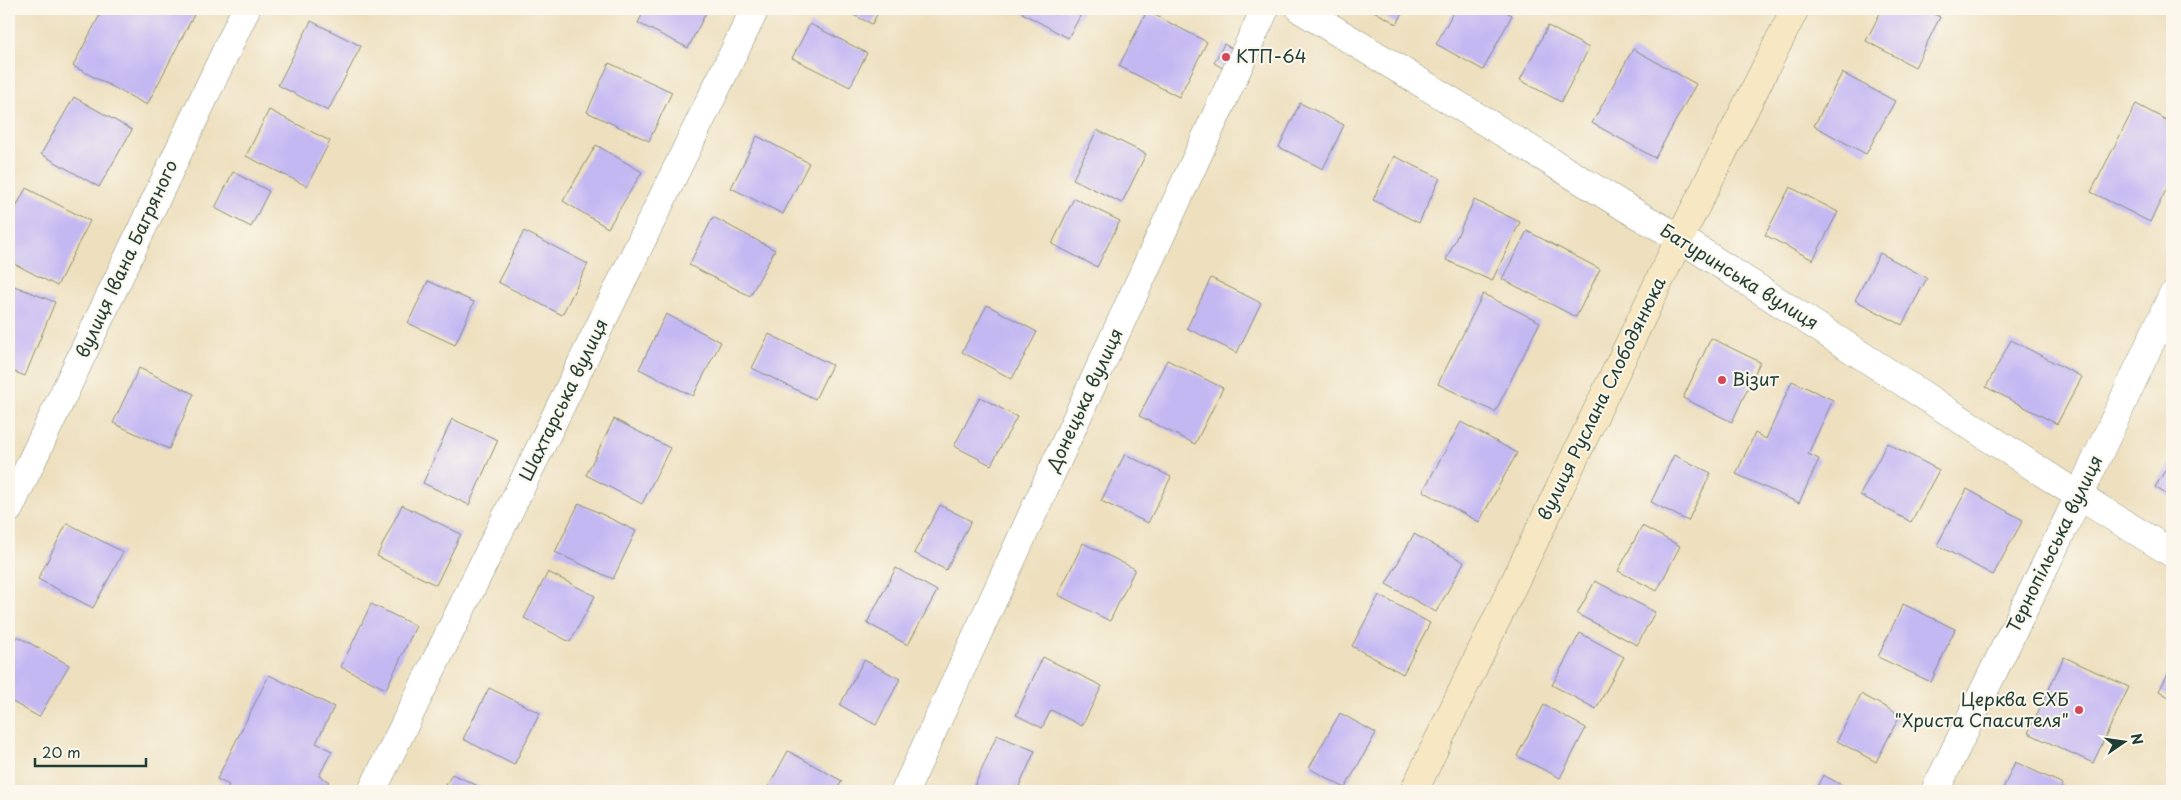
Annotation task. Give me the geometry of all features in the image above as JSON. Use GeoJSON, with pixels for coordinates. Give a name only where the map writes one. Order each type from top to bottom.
{"type":"FeatureCollection","features":[{"type":"Feature","properties":{"kind":"main road","name":"вулиця Руслана Слободянюка"},"geometry":{"type":"LineString","coordinates":[[1414,791],[1680,238],[1795,9]]}},
{"type":"Feature","properties":{"kind":"street","name":"вулиця Івана Багряного"},"geometry":{"type":"LineString","coordinates":[[9,509],[246,9]]}},
{"type":"Feature","properties":{"kind":"street","name":"Шахтарська вулиця"},"geometry":{"type":"LineString","coordinates":[[372,791],[755,9]]}},
{"type":"Feature","properties":{"kind":"street","name":"Донецька вулиця"},"geometry":{"type":"LineString","coordinates":[[905,791],[1265,9]]}},
{"type":"Feature","properties":{"kind":"street","name":"Батуринська вулиця"},"geometry":{"type":"LineString","coordinates":[[1300,9],[1640,216],[1680,238],[2079,496],[2172,553]]}},
{"type":"Feature","properties":{"kind":"street","name":"Тернопільська вулиця"},"geometry":{"type":"LineString","coordinates":[[1935,791],[2079,496],[2172,296]]}},
{"type":"Feature","properties":{"kind":"building"},"geometry":{"type":"Polygon","coordinates":[[[103,9],[197,9],[147,105],[73,66],[103,9]]]}},
{"type":"Feature","properties":{"kind":"building"},"geometry":{"type":"Polygon","coordinates":[[[645,9],[708,9],[688,48],[638,23],[645,9]]]}},
{"type":"Feature","properties":{"kind":"building"},"geometry":{"type":"Polygon","coordinates":[[[841,9],[880,9],[872,24],[841,9]]]}},
{"type":"Feature","properties":{"kind":"building"},"geometry":{"type":"Polygon","coordinates":[[[1025,9],[1084,9],[1068,38],[1022,13],[1025,9]]]}},
{"type":"Feature","properties":{"kind":"building"},"geometry":{"type":"Polygon","coordinates":[[[1370,9],[1405,9],[1397,24],[1370,9]]]}},
{"type":"Feature","properties":{"kind":"building"},"geometry":{"type":"Polygon","coordinates":[[[1455,9],[1501,9],[1512,15],[1483,70],[1436,44],[1455,9]]]}},
{"type":"Feature","properties":{"kind":"building"},"geometry":{"type":"Polygon","coordinates":[[[1882,9],[1924,9],[1940,17],[1915,67],[1866,41],[1882,9]]]}},
{"type":"Feature","properties":{"kind":"building"},"geometry":{"type":"Polygon","coordinates":[[[1147,11],[1207,42],[1179,97],[1119,66],[1147,11]]]}},
{"type":"Feature","properties":{"kind":"building"},"geometry":{"type":"Polygon","coordinates":[[[311,21],[361,46],[328,111],[278,85],[311,21]]]}},
{"type":"Feature","properties":{"kind":"building"},"geometry":{"type":"Polygon","coordinates":[[[810,24],[867,53],[850,87],[792,58],[810,24]]]}},
{"type":"Feature","properties":{"kind":"building"},"geometry":{"type":"Polygon","coordinates":[[[1548,26],[1589,48],[1561,102],[1520,80],[1548,26]]]}},
{"type":"Feature","properties":{"kind":"building","name":"КТП-64"},"geometry":{"type":"Polygon","coordinates":[[[1224,44],[1238,52],[1228,71],[1214,63],[1224,44]]]}},
{"type":"Feature","properties":{"kind":"building"},"geometry":{"type":"Polygon","coordinates":[[[1633,49],[1696,84],[1655,158],[1592,123],[1633,49]]]}},
{"type":"Feature","properties":{"kind":"building"},"geometry":{"type":"Polygon","coordinates":[[[609,63],[672,92],[649,141],[587,112],[609,63]]]}},
{"type":"Feature","properties":{"kind":"building"},"geometry":{"type":"Polygon","coordinates":[[[1842,73],[1895,101],[1866,154],[1814,126],[1842,73]]]}},
{"type":"Feature","properties":{"kind":"building"},"geometry":{"type":"Polygon","coordinates":[[[74,97],[132,130],[99,187],[41,154],[74,97]]]}},
{"type":"Feature","properties":{"kind":"building"},"geometry":{"type":"Polygon","coordinates":[[[1300,103],[1344,125],[1323,169],[1279,147],[1300,103]]]}},
{"type":"Feature","properties":{"kind":"building"},"geometry":{"type":"Polygon","coordinates":[[[2136,104],[2172,123],[2172,178],[2150,222],[2091,192],[2136,104]]]}},
{"type":"Feature","properties":{"kind":"building"},"geometry":{"type":"Polygon","coordinates":[[[269,110],[330,141],[307,186],[246,156],[269,110]]]}},
{"type":"Feature","properties":{"kind":"building"},"geometry":{"type":"Polygon","coordinates":[[[1097,130],[1146,154],[1122,203],[1073,179],[1097,130]]]}},
{"type":"Feature","properties":{"kind":"building"},"geometry":{"type":"Polygon","coordinates":[[[757,136],[809,163],[783,214],[731,188],[757,136]]]}},
{"type":"Feature","properties":{"kind":"building"},"geometry":{"type":"Polygon","coordinates":[[[596,145],[642,172],[608,228],[563,201],[596,145]]]}},
{"type":"Feature","properties":{"kind":"building"},"geometry":{"type":"Polygon","coordinates":[[[1394,156],[1440,178],[1419,223],[1373,200],[1394,156]]]}},
{"type":"Feature","properties":{"kind":"building"},"geometry":{"type":"Polygon","coordinates":[[[233,172],[269,191],[251,227],[215,208],[233,172]]]}},
{"type":"Feature","properties":{"kind":"building"},"geometry":{"type":"Polygon","coordinates":[[[1790,187],[1838,212],[1813,260],[1765,235],[1790,187]]]}},
{"type":"Feature","properties":{"kind":"building"},"geometry":{"type":"Polygon","coordinates":[[[26,188],[90,221],[57,286],[9,261],[9,221],[26,188]]]}},
{"type":"Feature","properties":{"kind":"building"},"geometry":{"type":"Polygon","coordinates":[[[1074,198],[1120,221],[1097,267],[1052,244],[1074,198]]]}},
{"type":"Feature","properties":{"kind":"building"},"geometry":{"type":"Polygon","coordinates":[[[1474,200],[1520,222],[1492,281],[1446,260],[1474,200]]]}},
{"type":"Feature","properties":{"kind":"building"},"geometry":{"type":"Polygon","coordinates":[[[713,217],[775,250],[750,296],[689,265],[713,217]]]}},
{"type":"Feature","properties":{"kind":"building"},"geometry":{"type":"Polygon","coordinates":[[[524,231],[588,264],[562,315],[498,282],[524,231]]]}},
{"type":"Feature","properties":{"kind":"building"},"geometry":{"type":"Polygon","coordinates":[[[1527,231],[1600,269],[1576,317],[1502,279],[1527,231]]]}},
{"type":"Feature","properties":{"kind":"building"},"geometry":{"type":"Polygon","coordinates":[[[1880,253],[1927,278],[1902,325],[1855,300],[1880,253]]]}},
{"type":"Feature","properties":{"kind":"building"},"geometry":{"type":"Polygon","coordinates":[[[1211,278],[1261,303],[1237,353],[1187,328],[1211,278]]]}},
{"type":"Feature","properties":{"kind":"building"},"geometry":{"type":"Polygon","coordinates":[[[428,281],[474,302],[455,345],[408,323],[428,281]]]}},
{"type":"Feature","properties":{"kind":"building"},"geometry":{"type":"Polygon","coordinates":[[[9,284],[55,302],[25,376],[9,370],[9,284]]]}},
{"type":"Feature","properties":{"kind":"building"},"geometry":{"type":"Polygon","coordinates":[[[1483,294],[1540,322],[1495,412],[1438,384],[1483,294]]]}},
{"type":"Feature","properties":{"kind":"building"},"geometry":{"type":"Polygon","coordinates":[[[987,305],[1037,332],[1012,379],[962,352],[987,305]]]}},
{"type":"Feature","properties":{"kind":"building"},"geometry":{"type":"Polygon","coordinates":[[[666,314],[721,342],[693,396],[639,369],[666,314]]]}},
{"type":"Feature","properties":{"kind":"building"},"geometry":{"type":"Polygon","coordinates":[[[769,334],[832,365],[815,399],[752,368],[769,334]]]}},
{"type":"Feature","properties":{"kind":"building","name":"Візит"},"geometry":{"type":"Polygon","coordinates":[[[1711,338],[1760,362],[1732,422],[1683,398],[1711,338]]]}},
{"type":"Feature","properties":{"kind":"building"},"geometry":{"type":"Polygon","coordinates":[[[2011,340],[2082,377],[2057,424],[1986,387],[2011,340]]]}},
{"type":"Feature","properties":{"kind":"building"},"geometry":{"type":"Polygon","coordinates":[[[1167,360],[1223,388],[1195,444],[1139,416],[1167,360]]]}},
{"type":"Feature","properties":{"kind":"building"},"geometry":{"type":"Polygon","coordinates":[[[139,368],[194,394],[169,449],[113,423],[139,368]]]}},
{"type":"Feature","properties":{"kind":"building"},"geometry":{"type":"Polygon","coordinates":[[[1792,381],[1833,400],[1808,454],[1819,459],[1799,503],[1736,474],[1755,433],[1766,439],[1792,381]]]}},
{"type":"Feature","properties":{"kind":"building"},"geometry":{"type":"Polygon","coordinates":[[[980,397],[1017,417],[991,465],[954,446],[980,397]]]}},
{"type":"Feature","properties":{"kind":"building"},"geometry":{"type":"Polygon","coordinates":[[[452,419],[498,440],[469,505],[423,483],[452,419]]]}},
{"type":"Feature","properties":{"kind":"building"},"geometry":{"type":"Polygon","coordinates":[[[614,419],[670,448],[642,504],[586,475],[614,419]]]}},
{"type":"Feature","properties":{"kind":"building"},"geometry":{"type":"Polygon","coordinates":[[[1461,422],[1517,453],[1479,522],[1423,491],[1461,422]]]}},
{"type":"Feature","properties":{"kind":"building"},"geometry":{"type":"Polygon","coordinates":[[[1887,443],[1939,470],[1911,522],[1860,495],[1887,443]]]}},
{"type":"Feature","properties":{"kind":"building"},"geometry":{"type":"Polygon","coordinates":[[[1125,454],[1171,477],[1148,523],[1101,501],[1125,454]]]}},
{"type":"Feature","properties":{"kind":"building"},"geometry":{"type":"Polygon","coordinates":[[[1674,455],[1711,473],[1688,521],[1651,502],[1674,455]]]}},
{"type":"Feature","properties":{"kind":"building"},"geometry":{"type":"Polygon","coordinates":[[[2172,460],[2172,498],[2155,487],[2172,460]]]}},
{"type":"Feature","properties":{"kind":"building"},"geometry":{"type":"Polygon","coordinates":[[[1967,489],[2023,520],[1993,575],[1937,545],[1967,489]]]}},
{"type":"Feature","properties":{"kind":"building"},"geometry":{"type":"Polygon","coordinates":[[[579,503],[636,531],[613,579],[555,552],[579,503]]]}},
{"type":"Feature","properties":{"kind":"building"},"geometry":{"type":"Polygon","coordinates":[[[402,505],[461,534],[436,585],[377,556],[402,505]]]}},
{"type":"Feature","properties":{"kind":"building"},"geometry":{"type":"Polygon","coordinates":[[[940,505],[971,521],[946,570],[914,553],[940,505]]]}},
{"type":"Feature","properties":{"kind":"building"},"geometry":{"type":"Polygon","coordinates":[[[67,523],[123,552],[93,608],[38,579],[67,523]]]}},
{"type":"Feature","properties":{"kind":"building"},"geometry":{"type":"Polygon","coordinates":[[[1642,526],[1680,546],[1657,591],[1618,571],[1642,526]]]}},
{"type":"Feature","properties":{"kind":"building"},"geometry":{"type":"Polygon","coordinates":[[[1414,534],[1464,562],[1436,612],[1386,584],[1414,534]]]}},
{"type":"Feature","properties":{"kind":"building"},"geometry":{"type":"Polygon","coordinates":[[[1083,543],[1135,569],[1110,621],[1058,595],[1083,543]]]}},
{"type":"Feature","properties":{"kind":"building"},"geometry":{"type":"Polygon","coordinates":[[[896,568],[937,591],[908,645],[867,623],[896,568]]]}},
{"type":"Feature","properties":{"kind":"building"},"geometry":{"type":"Polygon","coordinates":[[[548,572],[595,596],[570,642],[524,618],[548,572]]]}},
{"type":"Feature","properties":{"kind":"building"},"geometry":{"type":"Polygon","coordinates":[[[1595,581],[1655,612],[1637,645],[1577,614],[1595,581]]]}},
{"type":"Feature","properties":{"kind":"building"},"geometry":{"type":"Polygon","coordinates":[[[1379,595],[1430,623],[1403,674],[1352,646],[1379,595]]]}},
{"type":"Feature","properties":{"kind":"building"},"geometry":{"type":"Polygon","coordinates":[[[371,604],[416,626],[386,689],[341,667],[371,604]]]}},
{"type":"Feature","properties":{"kind":"building"},"geometry":{"type":"Polygon","coordinates":[[[1903,604],[1955,629],[1931,682],[1878,657],[1903,604]]]}},
{"type":"Feature","properties":{"kind":"building"},"geometry":{"type":"Polygon","coordinates":[[[1580,633],[1624,657],[1596,709],[1552,685],[1580,633]]]}},
{"type":"Feature","properties":{"kind":"building"},"geometry":{"type":"Polygon","coordinates":[[[17,636],[69,665],[39,717],[9,700],[9,650],[17,636]]]}},
{"type":"Feature","properties":{"kind":"building"},"geometry":{"type":"Polygon","coordinates":[[[1043,657],[1102,686],[1082,726],[1051,710],[1042,728],[1016,715],[1043,657]]]}},
{"type":"Feature","properties":{"kind":"building","name":"Церква ЄХБ \"Христа Спасителя\""},"geometry":{"type":"Polygon","coordinates":[[[2064,657],[2129,687],[2093,763],[2028,733],[2064,657]]]}},
{"type":"Feature","properties":{"kind":"building"},"geometry":{"type":"Polygon","coordinates":[[[864,660],[900,679],[876,725],[840,705],[864,660]]]}},
{"type":"Feature","properties":{"kind":"building"},"geometry":{"type":"Polygon","coordinates":[[[2172,666],[2172,699],[2159,691],[2172,666]]]}},
{"type":"Feature","properties":{"kind":"building"},"geometry":{"type":"Polygon","coordinates":[[[269,675],[334,707],[316,743],[332,751],[319,776],[329,781],[323,791],[226,791],[229,785],[217,779],[269,675]]]}},
{"type":"Feature","properties":{"kind":"building"},"geometry":{"type":"Polygon","coordinates":[[[489,688],[540,713],[514,765],[463,739],[489,688]]]}},
{"type":"Feature","properties":{"kind":"building"},"geometry":{"type":"Polygon","coordinates":[[[1861,694],[1900,715],[1876,762],[1837,741],[1861,694]]]}},
{"type":"Feature","properties":{"kind":"building"},"geometry":{"type":"Polygon","coordinates":[[[1544,705],[1586,728],[1560,778],[1517,756],[1544,705]]]}},
{"type":"Feature","properties":{"kind":"building"},"geometry":{"type":"Polygon","coordinates":[[[1340,713],[1376,733],[1345,788],[1309,768],[1340,713]]]}},
{"type":"Feature","properties":{"kind":"building"},"geometry":{"type":"Polygon","coordinates":[[[997,735],[1035,751],[1017,791],[978,791],[973,789],[997,735]]]}},
{"type":"Feature","properties":{"kind":"building"},"geometry":{"type":"Polygon","coordinates":[[[788,751],[842,781],[836,791],[766,791],[788,751]]]}},
{"type":"Feature","properties":{"kind":"building"},"geometry":{"type":"Polygon","coordinates":[[[2015,762],[2063,784],[2060,791],[2002,791],[2015,762]]]}},
{"type":"Feature","properties":{"kind":"building"},"geometry":{"type":"Polygon","coordinates":[[[452,774],[489,791],[443,791],[452,774]]]}},
{"type":"Feature","properties":{"kind":"building"},"geometry":{"type":"Polygon","coordinates":[[[1823,775],[1853,791],[1815,791],[1823,775]]]}},
{"type":"Feature","properties":{"kind":"place","name":"КТП-64"},"geometry":{"type":"Point","coordinates":[1226,57]}},
{"type":"Feature","properties":{"kind":"place","name":"Візит"},"geometry":{"type":"Point","coordinates":[1722,380]}},
{"type":"Feature","properties":{"kind":"place","name":"Церква ЄХБ \"Христа Спасителя\""},"geometry":{"type":"Point","coordinates":[2079,710]}}]}
